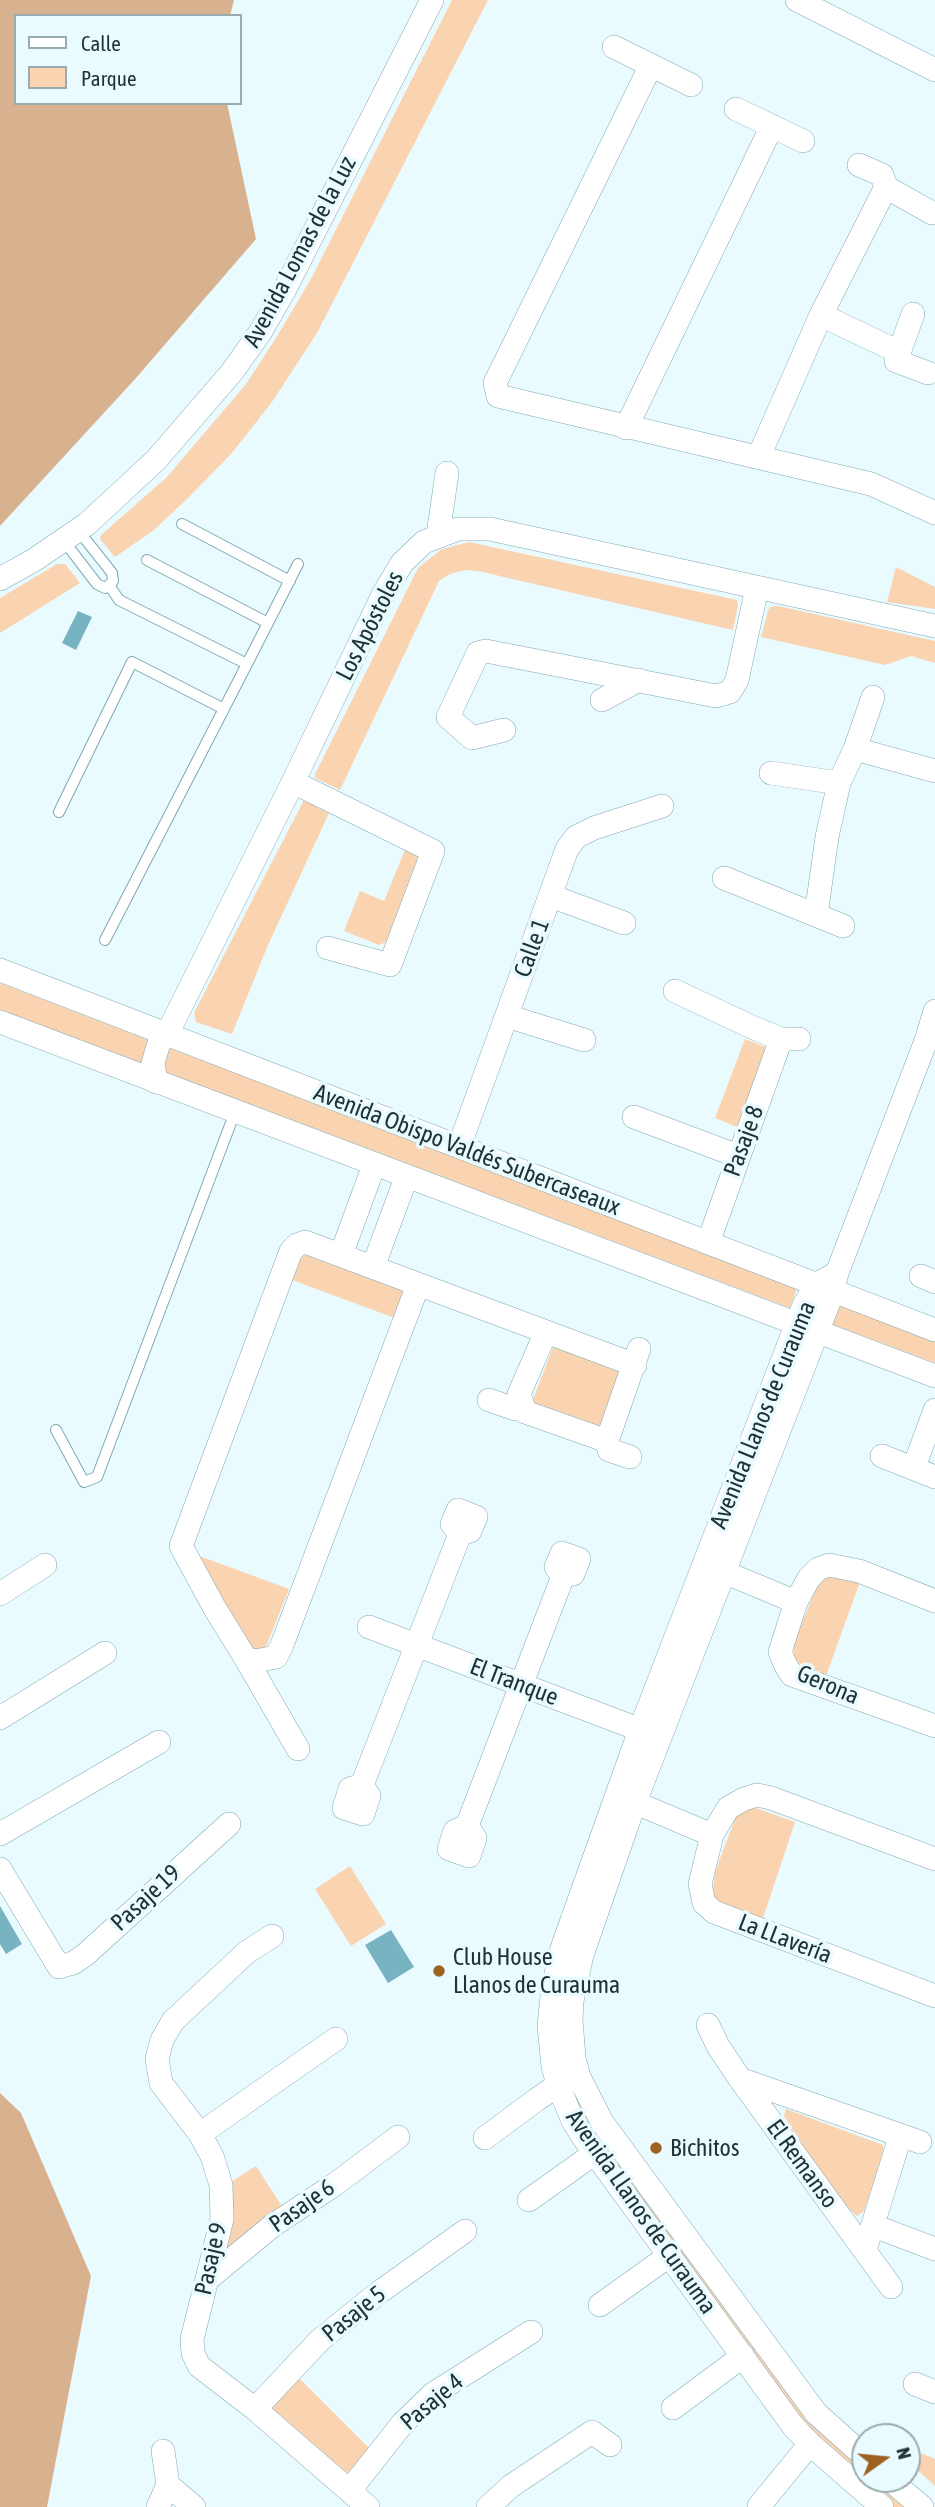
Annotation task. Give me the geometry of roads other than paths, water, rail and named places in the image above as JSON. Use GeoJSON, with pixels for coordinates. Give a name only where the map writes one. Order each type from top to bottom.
{"type":"FeatureCollection","features":[{"type":"Feature","properties":{"kind":"street","name":"Avenida Lomas de la Luz"},"geometry":{"type":"LineString","coordinates":[[0,579],[71,536],[156,460],[232,372],[261,331],[285,289],[432,0]]}},
{"type":"Feature","properties":{"kind":"street"},"geometry":{"type":"LineString","coordinates":[[797,0],[935,70]]}},
{"type":"Feature","properties":{"kind":"street"},"geometry":{"type":"LineString","coordinates":[[614,47],[691,85]]}},
{"type":"Feature","properties":{"kind":"street"},"geometry":{"type":"LineString","coordinates":[[651,65],[495,383],[498,396],[871,484],[935,513]]}},
{"type":"Feature","properties":{"kind":"street"},"geometry":{"type":"LineString","coordinates":[[736,109],[803,141]]}},
{"type":"Feature","properties":{"kind":"street"},"geometry":{"type":"LineString","coordinates":[[626,428],[772,126]]}},
{"type":"Feature","properties":{"kind":"street"},"geometry":{"type":"LineString","coordinates":[[859,165],[882,176],[886,187],[934,213]]}},
{"type":"Feature","properties":{"kind":"street"},"geometry":{"type":"LineString","coordinates":[[759,456],[821,315],[886,187]]}},
{"type":"Feature","properties":{"kind":"street"},"geometry":{"type":"LineString","coordinates":[[913,314],[896,361],[928,373]]}},
{"type":"Feature","properties":{"kind":"street"},"geometry":{"type":"LineString","coordinates":[[821,315],[899,352]]}},
{"type":"Feature","properties":{"kind":"street"},"geometry":{"type":"LineString","coordinates":[[438,535],[447,473]]}},
{"type":"Feature","properties":{"kind":"street","name":"Los Apóstoles"},"geometry":{"type":"LineString","coordinates":[[156,1082],[153,1059],[159,1043],[167,1034],[393,577],[414,551],[438,535],[458,528],[490,530],[935,626]]}},
{"type":"Feature","properties":{"kind":"street"},"geometry":{"type":"LineString","coordinates":[[504,730],[472,738],[448,717],[478,653],[486,651],[716,696],[730,692],[737,680],[757,588]]}},
{"type":"Feature","properties":{"kind":"street"},"geometry":{"type":"LineString","coordinates":[[602,700],[639,680]]}},
{"type":"Feature","properties":{"kind":"street"},"geometry":{"type":"LineString","coordinates":[[816,915],[827,837],[839,783],[855,749],[873,697]]}},
{"type":"Feature","properties":{"kind":"street"},"geometry":{"type":"LineString","coordinates":[[855,749],[935,771]]}},
{"type":"Feature","properties":{"kind":"street"},"geometry":{"type":"LineString","coordinates":[[771,774],[839,783]]}},
{"type":"Feature","properties":{"kind":"street"},"geometry":{"type":"LineString","coordinates":[[293,782],[433,851],[390,965],[328,948]]}},
{"type":"Feature","properties":{"kind":"street","name":"Calle 1"},"geometry":{"type":"LineString","coordinates":[[459,1147],[567,849],[576,837],[594,828],[662,806]]}},
{"type":"Feature","properties":{"kind":"street"},"geometry":{"type":"LineString","coordinates":[[724,878],[843,926]]}},
{"type":"Feature","properties":{"kind":"street"},"geometry":{"type":"LineString","coordinates":[[551,895],[625,923]]}},
{"type":"Feature","properties":{"kind":"street","name":"Avenida Obispo Valdés Subercaseaux"},"geometry":{"type":"LineString","coordinates":[[0,970],[708,1243],[829,1283],[935,1330]]}},
{"type":"Feature","properties":{"kind":"street","name":"Pasaje 8"},"geometry":{"type":"LineString","coordinates":[[675,991],[790,1039],[738,1156],[708,1243]]}},
{"type":"Feature","properties":{"kind":"street"},"geometry":{"type":"LineString","coordinates":[[829,1283],[935,1011]]}},
{"type":"Feature","properties":{"kind":"street"},"geometry":{"type":"LineString","coordinates":[[507,1016],[584,1040]]}},
{"type":"Feature","properties":{"kind":"street","name":"Avenida Obispo Valdés Subercaseaux"},"geometry":{"type":"LineString","coordinates":[[0,1022],[374,1166],[935,1376]]}},
{"type":"Feature","properties":{"kind":"street"},"geometry":{"type":"LineString","coordinates":[[634,1117],[738,1156]]}},
{"type":"Feature","properties":{"kind":"street"},"geometry":{"type":"LineString","coordinates":[[341,1255],[374,1166]]}},
{"type":"Feature","properties":{"kind":"street"},"geometry":{"type":"LineString","coordinates":[[373,1268],[406,1178]]}},
{"type":"Feature","properties":{"kind":"street"},"geometry":{"type":"LineString","coordinates":[[298,1749],[181,1546],[291,1251],[305,1242],[546,1332],[637,1357],[607,1441],[609,1450],[630,1457]]}},
{"type":"Feature","properties":{"kind":"street","name":"Avenida Llanos de Curauma"},"geometry":{"type":"LineString","coordinates":[[714,1568],[796,1322],[804,1305],[829,1283]]}},
{"type":"Feature","properties":{"kind":"street","name":"Avenida Llanos de Curauma"},"geometry":{"type":"LineString","coordinates":[[829,1283],[818,1331],[714,1568],[625,1798],[576,1983],[568,2081],[573,2121],[793,2426],[882,2507]]}},
{"type":"Feature","properties":{"kind":"street"},"geometry":{"type":"LineString","coordinates":[[246,1659],[269,1660],[275,1657],[282,1645],[418,1285]]}},
{"type":"Feature","properties":{"kind":"street"},"geometry":{"type":"LineString","coordinates":[[546,1332],[519,1394],[525,1412],[607,1441]]}},
{"type":"Feature","properties":{"kind":"street"},"geometry":{"type":"LineString","coordinates":[[489,1400],[515,1409],[523,1406]]}},
{"type":"Feature","properties":{"kind":"street"},"geometry":{"type":"LineString","coordinates":[[882,1456],[925,1472],[935,1409]]}},
{"type":"Feature","properties":{"kind":"street"},"geometry":{"type":"LineString","coordinates":[[362,1785],[460,1534]]}},
{"type":"Feature","properties":{"kind":"street"},"geometry":{"type":"LineString","coordinates":[[0,1594],[46,1565]]}},
{"type":"Feature","properties":{"kind":"street","name":"Gerona"},"geometry":{"type":"LineString","coordinates":[[935,1601],[859,1571],[829,1565],[818,1569],[796,1602],[780,1652],[792,1675],[935,1726]]}},
{"type":"Feature","properties":{"kind":"street"},"geometry":{"type":"LineString","coordinates":[[714,1568],[796,1602]]}},
{"type":"Feature","properties":{"kind":"street"},"geometry":{"type":"LineString","coordinates":[[467,1826],[563,1576]]}},
{"type":"Feature","properties":{"kind":"street","name":"El Tranque"},"geometry":{"type":"LineString","coordinates":[[369,1627],[649,1733]]}},
{"type":"Feature","properties":{"kind":"street"},"geometry":{"type":"LineString","coordinates":[[0,1718],[105,1653]]}},
{"type":"Feature","properties":{"kind":"street"},"geometry":{"type":"LineString","coordinates":[[0,1834],[159,1742]]}},
{"type":"Feature","properties":{"kind":"street","name":"La LLavería"},"geometry":{"type":"LineString","coordinates":[[935,1859],[757,1795],[744,1798],[728,1808],[712,1835],[700,1884],[705,1903],[713,1912],[935,1996]]}},
{"type":"Feature","properties":{"kind":"street"},"geometry":{"type":"LineString","coordinates":[[625,1798],[712,1835]]}},
{"type":"Feature","properties":{"kind":"street","name":"Pasaje 19"},"geometry":{"type":"LineString","coordinates":[[0,1869],[59,1967],[73,1963],[85,1955],[229,1824]]}},
{"type":"Feature","properties":{"kind":"street","name":"Pasaje 9"},"geometry":{"type":"LineString","coordinates":[[255,2409],[199,2366],[193,2353],[192,2339],[222,2219],[221,2185],[212,2156],[200,2134],[161,2083],[156,2059],[162,2040],[173,2021],[247,1952],[272,1936]]}},
{"type":"Feature","properties":{"kind":"street","name":"El Remanso"},"geometry":{"type":"LineString","coordinates":[[708,2025],[718,2046],[740,2079],[891,2287]]}},
{"type":"Feature","properties":{"kind":"street"},"geometry":{"type":"LineString","coordinates":[[200,2134],[336,2039]]}},
{"type":"Feature","properties":{"kind":"street","name":"El Remanso"},"geometry":{"type":"LineString","coordinates":[[740,2079],[910,2140],[865,2250]]}},
{"type":"Feature","properties":{"kind":"street"},"geometry":{"type":"LineString","coordinates":[[485,2138],[568,2081]]}},
{"type":"Feature","properties":{"kind":"street","name":"Avenida Llanos de Curauma"},"geometry":{"type":"LineString","coordinates":[[568,2081],[816,2413],[851,2444]]}},
{"type":"Feature","properties":{"kind":"street","name":"Pasaje 6"},"geometry":{"type":"LineString","coordinates":[[208,2278],[272,2226],[334,2185],[398,2137]]}},
{"type":"Feature","properties":{"kind":"street"},"geometry":{"type":"LineString","coordinates":[[529,2200],[595,2153]]}},
{"type":"Feature","properties":{"kind":"street"},"geometry":{"type":"LineString","coordinates":[[874,2226],[935,2249]]}},
{"type":"Feature","properties":{"kind":"street","name":"Pasaje 5"},"geometry":{"type":"LineString","coordinates":[[255,2409],[320,2340],[377,2294],[465,2231]]}},
{"type":"Feature","properties":{"kind":"street"},"geometry":{"type":"LineString","coordinates":[[600,2305],[670,2255]]}},
{"type":"Feature","properties":{"kind":"street","name":"Pasaje 4"},"geometry":{"type":"LineString","coordinates":[[350,2490],[403,2423],[433,2394],[531,2332]]}},
{"type":"Feature","properties":{"kind":"street"},"geometry":{"type":"LineString","coordinates":[[673,2408],[743,2356]]}},
{"type":"Feature","properties":{"kind":"street"},"geometry":{"type":"LineString","coordinates":[[255,2409],[368,2507]]}},
{"type":"Feature","properties":{"kind":"street"},"geometry":{"type":"LineString","coordinates":[[488,2507],[512,2486],[592,2432],[610,2445]]}},
{"type":"Feature","properties":{"kind":"street"},"geometry":{"type":"LineString","coordinates":[[759,2506],[810,2444]]}},
{"type":"Feature","properties":{"kind":"street"},"geometry":{"type":"LineString","coordinates":[[158,2507],[168,2485],[163,2451]]}},
{"type":"Feature","properties":{"kind":"street"},"geometry":{"type":"LineString","coordinates":[[168,2485],[194,2507]]}},
{"type":"Feature","properties":{"kind":"street"},"geometry":{"type":"LineString","coordinates":[[906,2493],[922,2507]]}},
{"type":"Feature","properties":{"kind":"lane"},"geometry":{"type":"LineString","coordinates":[[182,524],[290,581]]}},
{"type":"Feature","properties":{"kind":"lane"},"geometry":{"type":"LineString","coordinates":[[71,536],[112,573],[113,581],[105,588],[97,584],[71,536]]}},
{"type":"Feature","properties":{"kind":"lane"},"geometry":{"type":"LineString","coordinates":[[147,560],[268,623]]}},
{"type":"Feature","properties":{"kind":"lane"},"geometry":{"type":"LineString","coordinates":[[105,940],[298,564]]}},
{"type":"Feature","properties":{"kind":"lane"},"geometry":{"type":"LineString","coordinates":[[109,585],[119,600],[247,664]]}},
{"type":"Feature","properties":{"kind":"lane"},"geometry":{"type":"LineString","coordinates":[[59,812],[132,663],[224,709]]}},
{"type":"Feature","properties":{"kind":"lane"},"geometry":{"type":"LineString","coordinates":[[56,1430],[84,1482],[97,1477],[235,1112]]}},
{"type":"Feature","properties":{"kind":"water"},"geometry":{"type":"Polygon","coordinates":[[[78,611],[92,617],[76,650],[62,643],[78,611]]]}},
{"type":"Feature","properties":{"kind":"water"},"geometry":{"type":"Polygon","coordinates":[[[0,1906],[22,1944],[6,1954],[0,1944],[0,1906]]]}},
{"type":"Feature","properties":{"kind":"water"},"geometry":{"type":"Polygon","coordinates":[[[391,1930],[414,1967],[388,1983],[365,1945],[391,1930]]]}},
{"type":"Feature","properties":{"kind":"place","name":"Club House Llanos de Curauma"},"geometry":{"type":"Point","coordinates":[439,1971]}},
{"type":"Feature","properties":{"kind":"place","name":"Bichitos"},"geometry":{"type":"Point","coordinates":[656,2148]}}]}
